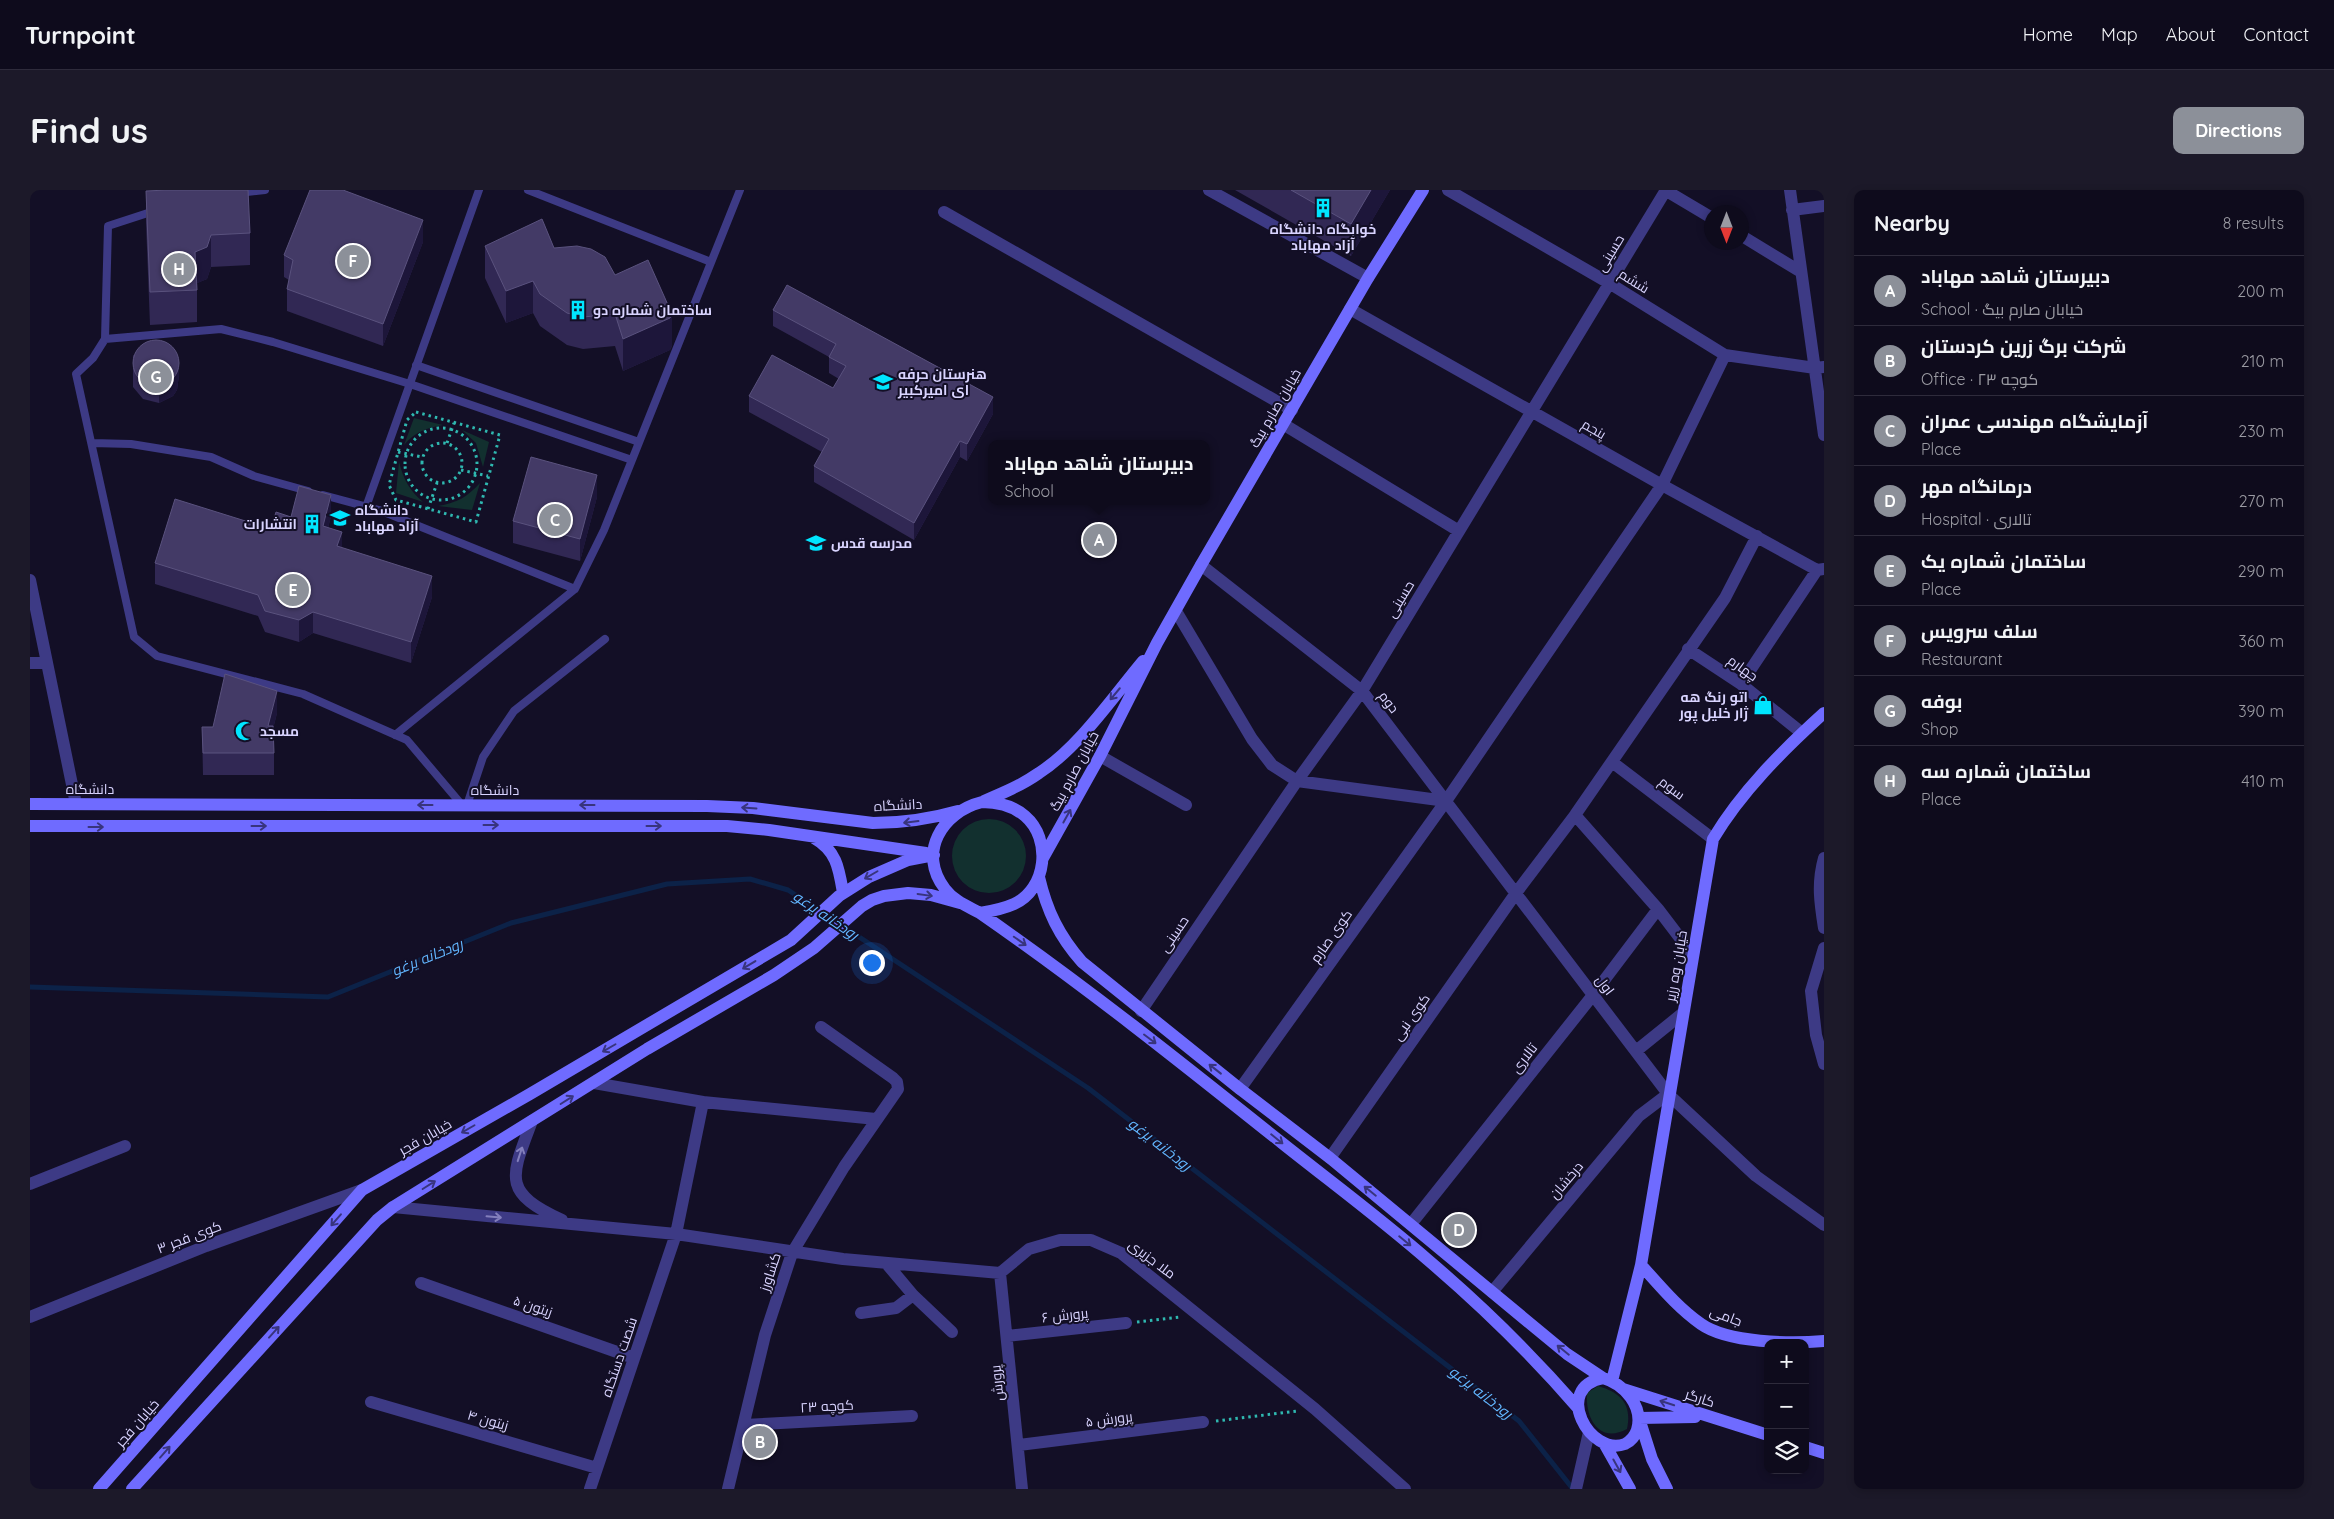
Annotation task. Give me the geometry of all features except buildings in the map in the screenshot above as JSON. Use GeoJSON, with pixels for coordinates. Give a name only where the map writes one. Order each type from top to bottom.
{"type":"FeatureCollection","features":[{"type":"Feature","properties":{"kind":"main road","name":"خیابان صارم بیگ"},"geometry":{"type":"LineString","coordinates":[[1043,858],[1100,756],[1157,644],[1201,565],[1368,278],[1423,190]]}},
{"type":"Feature","properties":{"kind":"main road","name":"خیابان صارم بیگ"},"geometry":{"type":"LineString","coordinates":[[982,802],[1010,790],[1040,773],[1069,749],[1157,644]]}},
{"type":"Feature","properties":{"kind":"main road","name":"خیابان وه رزیر"},"geometry":{"type":"LineString","coordinates":[[1607,1380],[1641,1265],[1713,839],[1728,813],[1802,733],[1824,713]]}},
{"type":"Feature","properties":{"kind":"main road"},"geometry":{"type":"LineString","coordinates":[[960,903],[949,894],[940,882],[935,869],[934,854],[941,830],[958,811],[982,802],[998,802],[1012,807],[1026,816],[1038,836],[1043,858],[1039,876],[1030,892],[1015,904],[998,910],[980,913]]}},
{"type":"Feature","properties":{"kind":"main road","name":"دانشگاه"},"geometry":{"type":"LineString","coordinates":[[30,804],[707,806],[753,808],[873,823],[926,820],[958,811]]}},
{"type":"Feature","properties":{"kind":"main road"},"geometry":{"type":"LineString","coordinates":[[75,827],[76,804]]}},
{"type":"Feature","properties":{"kind":"main road"},"geometry":{"type":"LineString","coordinates":[[30,826],[692,826],[769,830],[934,854]]}},
{"type":"Feature","properties":{"kind":"main road"},"geometry":{"type":"LineString","coordinates":[[812,837],[832,852],[837,862],[841,895]]}},
{"type":"Feature","properties":{"kind":"main road","name":"خیابان فجر"},"geometry":{"type":"LineString","coordinates":[[98,1489],[362,1190],[530,1094],[791,940],[841,895],[880,870],[908,860],[934,854]]}},
{"type":"Feature","properties":{"kind":"main road"},"geometry":{"type":"LineString","coordinates":[[1039,876],[1045,903],[1056,928],[1067,945],[1082,962],[1240,1090],[1330,1158],[1567,1354],[1623,1389],[1633,1401],[1652,1459],[1667,1489]]}},
{"type":"Feature","properties":{"kind":"main road"},"geometry":{"type":"LineString","coordinates":[[132,1489],[377,1220],[393,1207],[814,948],[862,906],[884,896],[908,893],[932,895],[960,903],[980,913],[1030,947],[1174,1057],[1427,1259],[1508,1333],[1543,1368],[1578,1408],[1583,1424],[1589,1432],[1604,1443],[1630,1489]]}},
{"type":"Feature","properties":{"kind":"main road","name":"جامی"},"geometry":{"type":"LineString","coordinates":[[1641,1265],[1672,1300],[1703,1325],[1745,1340],[1806,1343],[1824,1341]]}},
{"type":"Feature","properties":{"kind":"main road"},"geometry":{"type":"LineString","coordinates":[[1578,1408],[1581,1391],[1585,1384],[1607,1380]]}},
{"type":"Feature","properties":{"kind":"main road","name":"کارگر"},"geometry":{"type":"LineString","coordinates":[[1623,1389],[1764,1435]]}},
{"type":"Feature","properties":{"kind":"main road"},"geometry":{"type":"LineString","coordinates":[[1638,1418],[1663,1416],[1710,1418]]}},
{"type":"Feature","properties":{"kind":"main road"},"geometry":{"type":"LineString","coordinates":[[1604,1443],[1617,1445],[1630,1441],[1635,1435],[1638,1418]]}},
{"type":"Feature","properties":{"kind":"main road"},"geometry":{"type":"LineString","coordinates":[[1809,1448],[1824,1453]]}},
{"type":"Feature","properties":{"kind":"street"},"geometry":{"type":"LineString","coordinates":[[1209,190],[1368,278]]}},
{"type":"Feature","properties":{"kind":"street","name":"ششم"},"geometry":{"type":"LineString","coordinates":[[1448,190],[1609,283],[1725,355],[1820,368]]}},
{"type":"Feature","properties":{"kind":"street"},"geometry":{"type":"LineString","coordinates":[[1665,190],[1704,213]]}},
{"type":"Feature","properties":{"kind":"street","name":"حسینی"},"geometry":{"type":"LineString","coordinates":[[1141,1011],[1297,781],[1362,691],[1665,190]]}},
{"type":"Feature","properties":{"kind":"street"},"geometry":{"type":"LineString","coordinates":[[1790,190],[1801,272],[1820,368],[1824,436]]}},
{"type":"Feature","properties":{"kind":"street"},"geometry":{"type":"LineString","coordinates":[[1792,210],[1824,206]]}},
{"type":"Feature","properties":{"kind":"street"},"geometry":{"type":"LineString","coordinates":[[944,212],[1292,410]]}},
{"type":"Feature","properties":{"kind":"street"},"geometry":{"type":"LineString","coordinates":[[1749,240],[1801,272]]}},
{"type":"Feature","properties":{"kind":"street","name":"پنجم"},"geometry":{"type":"LineString","coordinates":[[1350,309],[1662,485],[1821,570]]}},
{"type":"Feature","properties":{"kind":"street","name":"کوی صارم"},"geometry":{"type":"LineString","coordinates":[[1240,1090],[1446,801],[1662,485],[1725,355]]}},
{"type":"Feature","properties":{"kind":"street"},"geometry":{"type":"LineString","coordinates":[[1284,424],[1459,531]]}},
{"type":"Feature","properties":{"kind":"street","name":"کوی نبی"},"geometry":{"type":"LineString","coordinates":[[1330,1158],[1516,893],[1575,816],[1688,649],[1725,598],[1757,536]]}},
{"type":"Feature","properties":{"kind":"street","name":"دوم"},"geometry":{"type":"LineString","coordinates":[[1201,565],[1362,691],[1516,893]]}},
{"type":"Feature","properties":{"kind":"street"},"geometry":{"type":"LineString","coordinates":[[1741,684],[1821,570]]}},
{"type":"Feature","properties":{"kind":"street"},"geometry":{"type":"LineString","coordinates":[[30,580],[76,804]]}},
{"type":"Feature","properties":{"kind":"street"},"geometry":{"type":"LineString","coordinates":[[1176,610],[1252,739],[1272,765],[1297,781],[1446,801]]}},
{"type":"Feature","properties":{"kind":"street","name":"چهارم"},"geometry":{"type":"LineString","coordinates":[[1688,649],[1741,684],[1802,733]]}},
{"type":"Feature","properties":{"kind":"street"},"geometry":{"type":"LineString","coordinates":[[30,663],[47,663]]}},
{"type":"Feature","properties":{"kind":"street"},"geometry":{"type":"LineString","coordinates":[[1100,756],[1186,805]]}},
{"type":"Feature","properties":{"kind":"street","name":"سوم"},"geometry":{"type":"LineString","coordinates":[[1612,762],[1713,839]]}},
{"type":"Feature","properties":{"kind":"street"},"geometry":{"type":"LineString","coordinates":[[1575,816],[1658,909],[1693,955]]}},
{"type":"Feature","properties":{"kind":"street"},"geometry":{"type":"LineString","coordinates":[[1824,858],[1819,877],[1819,903],[1824,928]]}},
{"type":"Feature","properties":{"kind":"street","name":"اول"},"geometry":{"type":"LineString","coordinates":[[1516,893],[1669,1094],[1756,1176],[1824,1225]]}},
{"type":"Feature","properties":{"kind":"street","name":"تالاری"},"geometry":{"type":"LineString","coordinates":[[1411,1224],[1593,995],[1658,909]]}},
{"type":"Feature","properties":{"kind":"street"},"geometry":{"type":"LineString","coordinates":[[1824,948],[1811,991],[1816,1035],[1824,1064]]}},
{"type":"Feature","properties":{"kind":"street"},"geometry":{"type":"LineString","coordinates":[[1636,1051],[1683,1013]]}},
{"type":"Feature","properties":{"kind":"street","name":"کشاورز"},"geometry":{"type":"LineString","coordinates":[[728,1489],[766,1335],[792,1253],[876,1119],[898,1089],[898,1082],[821,1027]]}},
{"type":"Feature","properties":{"kind":"street"},"geometry":{"type":"LineString","coordinates":[[594,1083],[703,1102],[876,1119]]}},
{"type":"Feature","properties":{"kind":"street","name":"درخشان"},"geometry":{"type":"LineString","coordinates":[[1492,1292],[1638,1116],[1669,1094]]}},
{"type":"Feature","properties":{"kind":"street","name":"شصت دستگاه"},"geometry":{"type":"LineString","coordinates":[[590,1489],[676,1234],[703,1102]]}},
{"type":"Feature","properties":{"kind":"street"},"geometry":{"type":"LineString","coordinates":[[532,1121],[517,1164],[516,1184],[518,1191],[531,1204],[572,1224]]}},
{"type":"Feature","properties":{"kind":"street"},"geometry":{"type":"LineString","coordinates":[[30,1184],[125,1146]]}},
{"type":"Feature","properties":{"kind":"street","name":"کوی فجر ۳"},"geometry":{"type":"LineString","coordinates":[[30,1317],[206,1246],[362,1190]]}},
{"type":"Feature","properties":{"kind":"street"},"geometry":{"type":"LineString","coordinates":[[393,1207],[676,1234],[792,1253],[1000,1274]]}},
{"type":"Feature","properties":{"kind":"street","name":"ملا جزیری"},"geometry":{"type":"LineString","coordinates":[[1000,1274],[1029,1249],[1060,1240],[1091,1240],[1121,1253],[1315,1409],[1405,1489]]}},
{"type":"Feature","properties":{"kind":"street"},"geometry":{"type":"LineString","coordinates":[[886,1263],[913,1295],[952,1332]]}},
{"type":"Feature","properties":{"kind":"street","name":"پرورش"},"geometry":{"type":"LineString","coordinates":[[1000,1274],[1022,1489]]}},
{"type":"Feature","properties":{"kind":"street","name":"زیتون ۵"},"geometry":{"type":"LineString","coordinates":[[421,1283],[634,1358]]}},
{"type":"Feature","properties":{"kind":"street"},"geometry":{"type":"LineString","coordinates":[[861,1313],[896,1308],[913,1295]]}},
{"type":"Feature","properties":{"kind":"street","name":"پرورش ۶"},"geometry":{"type":"LineString","coordinates":[[1007,1336],[1126,1323]]}},
{"type":"Feature","properties":{"kind":"street","name":"زیتون ۴"},"geometry":{"type":"LineString","coordinates":[[371,1402],[597,1468]]}},
{"type":"Feature","properties":{"kind":"street","name":"کوچه ۲۳"},"geometry":{"type":"LineString","coordinates":[[744,1425],[912,1416]]}},
{"type":"Feature","properties":{"kind":"street","name":"پرورش ۵"},"geometry":{"type":"LineString","coordinates":[[1019,1445],[1203,1422]]}},
{"type":"Feature","properties":{"kind":"street"},"geometry":{"type":"LineString","coordinates":[[1577,1485],[1589,1432]]}},
{"type":"Feature","properties":{"kind":"lane"},"geometry":{"type":"LineString","coordinates":[[227,195],[265,190]]}},
{"type":"Feature","properties":{"kind":"lane"},"geometry":{"type":"LineString","coordinates":[[366,507],[478,190]]}},
{"type":"Feature","properties":{"kind":"lane"},"geometry":{"type":"LineString","coordinates":[[528,190],[711,262]]}},
{"type":"Feature","properties":{"kind":"lane"},"geometry":{"type":"LineString","coordinates":[[395,735],[574,589],[604,530],[740,190]]}},
{"type":"Feature","properties":{"kind":"lane"},"geometry":{"type":"LineString","coordinates":[[162,208],[108,226],[105,339],[93,358],[76,374],[134,637],[157,656],[303,694],[407,740],[465,805],[483,757],[514,711],[605,639]]}},
{"type":"Feature","properties":{"kind":"lane"},"geometry":{"type":"LineString","coordinates":[[105,339],[221,329],[273,342],[410,384],[632,460]]}},
{"type":"Feature","properties":{"kind":"lane"},"geometry":{"type":"LineString","coordinates":[[416,366],[639,442]]}},
{"type":"Feature","properties":{"kind":"lane"},"geometry":{"type":"LineString","coordinates":[[92,443],[131,444],[211,457],[254,476],[379,510],[574,589]]}},
{"type":"Feature","properties":{"kind":"path"},"geometry":{"type":"LineString","coordinates":[[416,412],[454,422],[500,435],[476,522],[396,500],[389,485],[407,420],[416,412]]}},
{"type":"Feature","properties":{"kind":"path"},"geometry":{"type":"LineString","coordinates":[[447,444],[454,422]]}},
{"type":"Feature","properties":{"kind":"path"},"geometry":{"type":"LineString","coordinates":[[433,429],[452,430],[467,438],[474,449],[478,461],[477,474],[463,494],[451,500],[432,499],[417,492],[410,484],[405,473],[406,454],[413,441],[422,433],[433,429]]}},
{"type":"Feature","properties":{"kind":"path"},"geometry":{"type":"LineString","coordinates":[[437,443],[447,444],[456,448],[460,453],[462,460],[461,470],[456,478],[450,482],[437,483],[426,476],[422,470],[422,456],[430,446],[437,443]]}},
{"type":"Feature","properties":{"kind":"path"},"geometry":{"type":"LineString","coordinates":[[398,452],[422,456]]}},
{"type":"Feature","properties":{"kind":"path"},"geometry":{"type":"LineString","coordinates":[[461,470],[488,476]]}},
{"type":"Feature","properties":{"kind":"path"},"geometry":{"type":"LineString","coordinates":[[428,509],[437,483]]}},
{"type":"Feature","properties":{"kind":"path"},"geometry":{"type":"LineString","coordinates":[[1126,1323],[1199,1315]]}},
{"type":"Feature","properties":{"kind":"path"},"geometry":{"type":"LineString","coordinates":[[1203,1422],[1315,1409]]}},
{"type":"Feature","properties":{"kind":"green space"},"geometry":{"type":"Polygon","coordinates":[[[414,418],[443,425],[421,431],[404,445],[414,418]]]}},
{"type":"Feature","properties":{"kind":"green space"},"geometry":{"type":"Polygon","coordinates":[[[462,430],[489,442],[483,467],[476,443],[462,430]]]}},
{"type":"Feature","properties":{"kind":"green space"},"geometry":{"type":"Polygon","coordinates":[[[399,462],[408,484],[423,502],[396,493],[399,462]]]}},
{"type":"Feature","properties":{"kind":"green space"},"geometry":{"type":"Polygon","coordinates":[[[480,483],[472,510],[438,506],[461,499],[480,483]]]}},
{"type":"Feature","properties":{"kind":"green space"},"geometry":{"type":"Polygon","coordinates":[[[989,819],[1003,822],[1015,830],[1023,842],[1026,856],[1023,870],[1015,882],[1003,890],[989,893],[975,890],[963,882],[955,870],[952,856],[955,842],[963,830],[975,822],[989,819]]]}},
{"type":"Feature","properties":{"kind":"green space"},"geometry":{"type":"Polygon","coordinates":[[[1598,1386],[1613,1392],[1623,1401],[1628,1413],[1627,1429],[1617,1433],[1609,1433],[1602,1431],[1591,1419],[1588,1411],[1587,1393],[1598,1386]]]}},
{"type":"Feature","properties":{"kind":"waterway","name":"رودخانه یرغو"},"geometry":{"type":"LineString","coordinates":[[30,987],[328,997],[511,923],[667,884],[750,879],[788,890],[1088,1088],[1519,1421],[1573,1489]]}},
{"type":"Feature","properties":{"kind":"place","name":"خوابگاه دانشگاه آزاد مهاباد"},"geometry":{"type":"Point","coordinates":[1323,208]}},
{"type":"Feature","properties":{"kind":"place","name":"سلف سرویس"},"geometry":{"type":"Point","coordinates":[353,261]}},
{"type":"Feature","properties":{"kind":"place","name":"ساختمان شماره سه"},"geometry":{"type":"Point","coordinates":[179,269]}},
{"type":"Feature","properties":{"kind":"place","name":"ساختمان شماره دو"},"geometry":{"type":"Point","coordinates":[578,310]}},
{"type":"Feature","properties":{"kind":"place","name":"بوفه"},"geometry":{"type":"Point","coordinates":[156,377]}},
{"type":"Feature","properties":{"kind":"place","name":"هنرستان حرفه ای امیرکبیر"},"geometry":{"type":"Point","coordinates":[883,382]}},
{"type":"Feature","properties":{"kind":"place","name":"دانشگاه آزاد مهاباد"},"geometry":{"type":"Point","coordinates":[340,518]}},
{"type":"Feature","properties":{"kind":"place","name":"آزمایشگاه مهندسی عمران"},"geometry":{"type":"Point","coordinates":[555,520]}},
{"type":"Feature","properties":{"kind":"place","name":"انتشارات"},"geometry":{"type":"Point","coordinates":[312,524]}},
{"type":"Feature","properties":{"kind":"place","name":"دبیرستان شاهد مهاباد"},"geometry":{"type":"Point","coordinates":[1099,540]}},
{"type":"Feature","properties":{"kind":"place","name":"مدرسه قدس"},"geometry":{"type":"Point","coordinates":[816,543]}},
{"type":"Feature","properties":{"kind":"place","name":"ساختمان شماره یک"},"geometry":{"type":"Point","coordinates":[293,590]}},
{"type":"Feature","properties":{"kind":"place","name":"اتو رنگ هه ژار خلیل پور"},"geometry":{"type":"Point","coordinates":[1763,705]}},
{"type":"Feature","properties":{"kind":"place","name":"مسجد"},"geometry":{"type":"Point","coordinates":[245,731]}},
{"type":"Feature","properties":{"kind":"place","name":"درمانگاه مهر"},"geometry":{"type":"Point","coordinates":[1459,1230]}},
{"type":"Feature","properties":{"kind":"place","name":"شرکت برگ زرین کردستان"},"geometry":{"type":"Point","coordinates":[760,1442]}}]}
